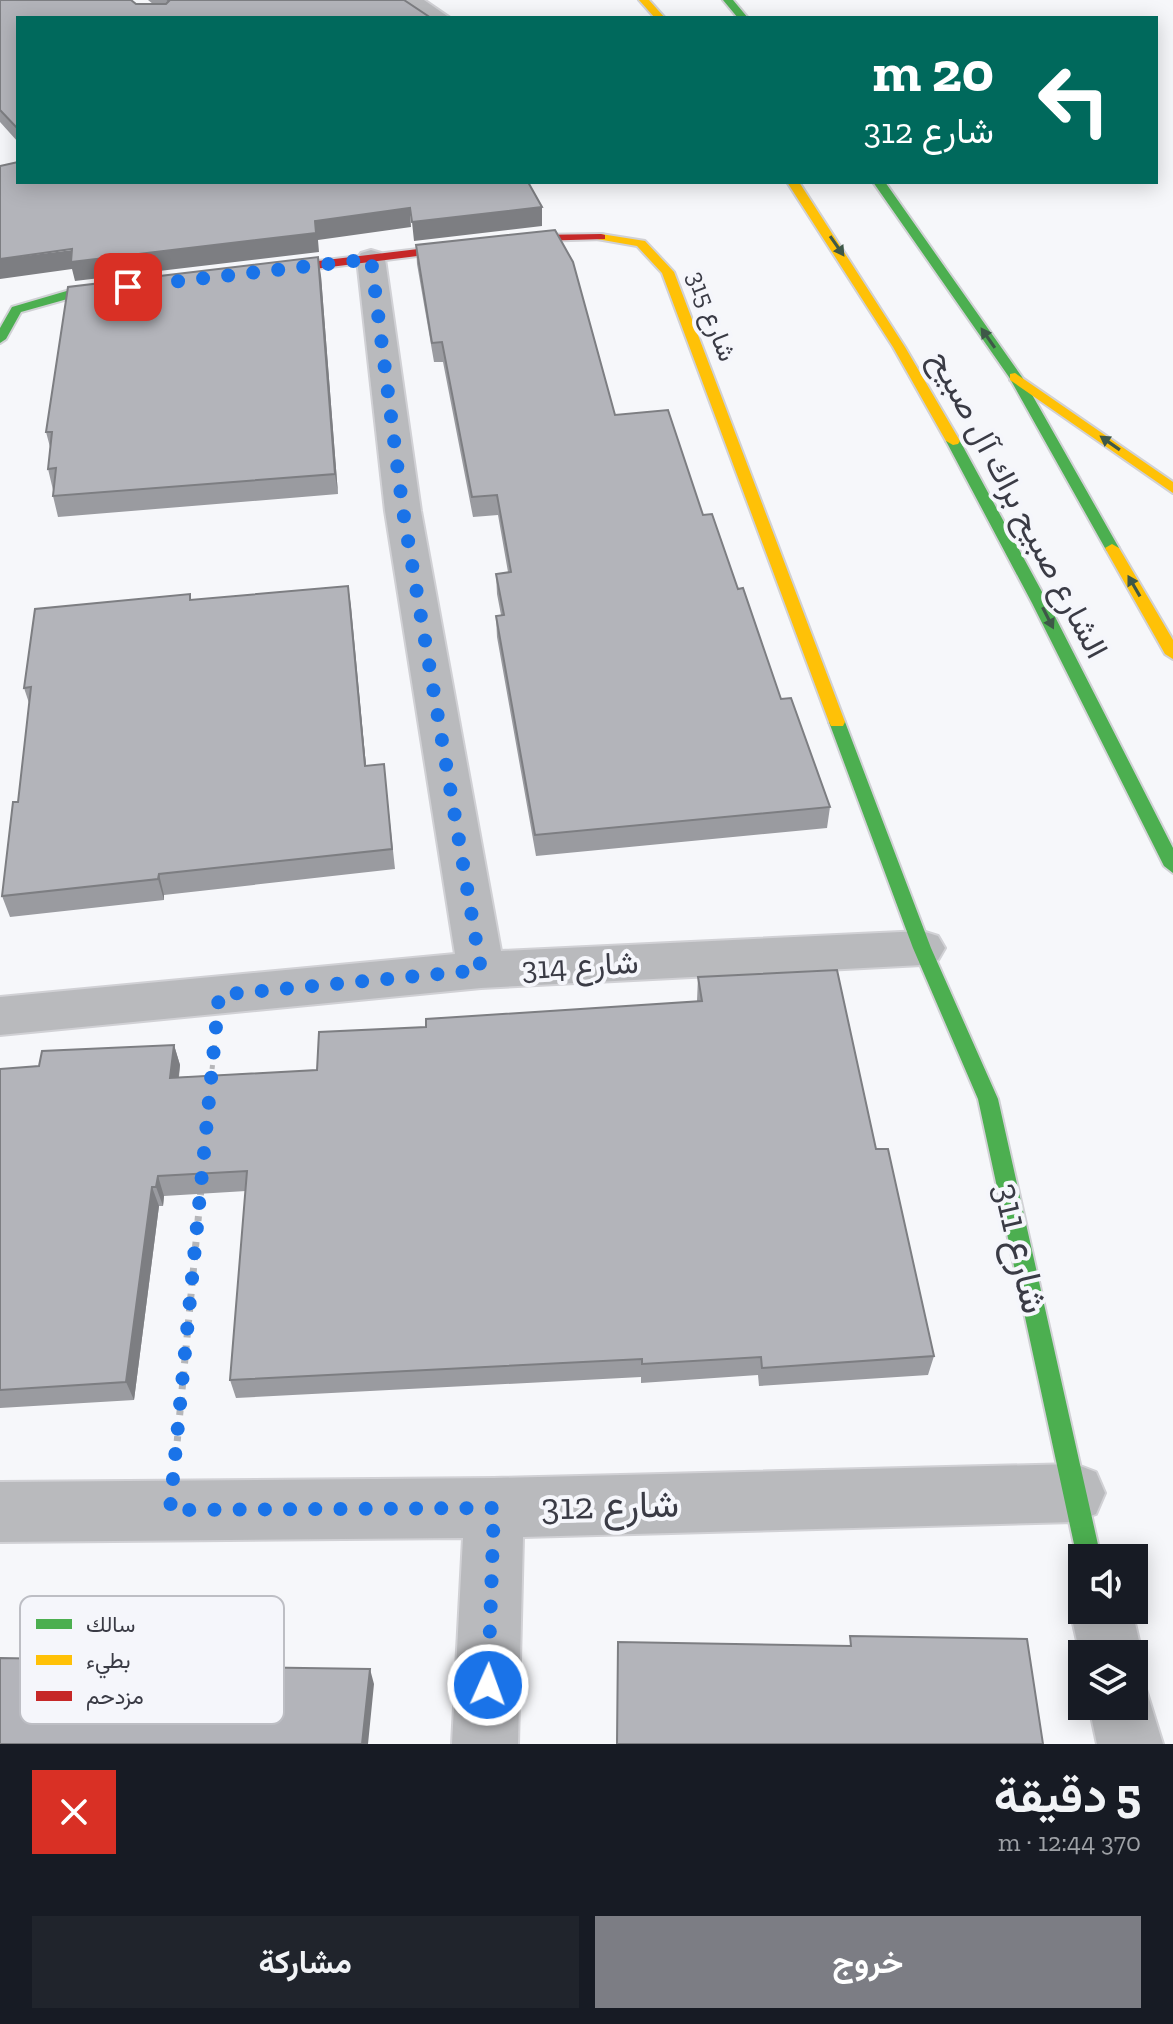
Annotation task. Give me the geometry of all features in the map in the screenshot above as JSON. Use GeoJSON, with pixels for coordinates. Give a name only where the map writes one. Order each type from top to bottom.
{"type":"FeatureCollection","features":[{"type":"Feature","properties":{"kind":"street"},"geometry":{"type":"LineString","coordinates":[[408,0],[436,16]]}},
{"type":"Feature","properties":{"kind":"street"},"geometry":{"type":"LineString","coordinates":[[644,0],[658,16]]}},
{"type":"Feature","properties":{"kind":"street"},"geometry":{"type":"LineString","coordinates":[[728,0],[741,16]]}},
{"type":"Feature","properties":{"kind":"street","name":"الشارع صبيح براك آل صبيح"},"geometry":{"type":"LineString","coordinates":[[794,184],[850,264],[942,415],[1173,866]]}},
{"type":"Feature","properties":{"kind":"street","name":"الشارع صبيح براك آل صبيح"},"geometry":{"type":"LineString","coordinates":[[880,184],[1015,377],[1173,654]]}},
{"type":"Feature","properties":{"kind":"street","name":"شارع 315"},"geometry":{"type":"LineString","coordinates":[[247,273],[536,238],[590,235],[641,243],[668,272],[922,948]]}},
{"type":"Feature","properties":{"kind":"street"},"geometry":{"type":"LineString","coordinates":[[371,259],[403,511],[481,970]]}},
{"type":"Feature","properties":{"kind":"street"},"geometry":{"type":"LineString","coordinates":[[0,339],[16,310],[70,294],[143,286]]}},
{"type":"Feature","properties":{"kind":"street"},"geometry":{"type":"LineString","coordinates":[[1015,377],[1173,489]]}},
{"type":"Feature","properties":{"kind":"street","name":"شارع 314"},"geometry":{"type":"LineString","coordinates":[[0,1016],[481,970],[922,948]]}},
{"type":"Feature","properties":{"kind":"street","name":"شارع 311"},"geometry":{"type":"LineString","coordinates":[[922,948],[988,1099],[1086,1544]]}},
{"type":"Feature","properties":{"kind":"street","name":"شارع 312"},"geometry":{"type":"LineString","coordinates":[[0,1512],[494,1508],[1075,1493]]}},
{"type":"Feature","properties":{"kind":"street"},"geometry":{"type":"LineString","coordinates":[[485,1744],[494,1508]]}},
{"type":"Feature","properties":{"kind":"street"},"geometry":{"type":"LineString","coordinates":[[1124,1720],[1130,1744]]}},
{"type":"Feature","properties":{"kind":"path"},"geometry":{"type":"LineString","coordinates":[[210,1089],[219,995]]}},
{"type":"Feature","properties":{"kind":"path"},"geometry":{"type":"LineString","coordinates":[[170,1510],[201,1183]]}},
{"type":"Feature","properties":{"kind":"building"},"geometry":{"type":"Polygon","coordinates":[[[0,0],[131,0],[136,4],[166,4],[168,0],[404,0],[428,16],[16,16],[16,127],[0,110],[0,0]]]}},
{"type":"Feature","properties":{"kind":"building"},"geometry":{"type":"Polygon","coordinates":[[[16,162],[16,184],[529,184],[542,207],[412,222],[410,208],[315,221],[316,233],[71,262],[72,249],[0,259],[0,166],[16,162]]]}},
{"type":"Feature","properties":{"kind":"building"},"geometry":{"type":"Polygon","coordinates":[[[555,230],[573,262],[615,415],[668,410],[703,515],[712,514],[738,589],[743,588],[781,699],[791,698],[830,807],[535,835],[496,616],[504,615],[496,574],[511,572],[497,495],[472,497],[442,342],[432,343],[416,245],[555,230]]]}},
{"type":"Feature","properties":{"kind":"building"},"geometry":{"type":"Polygon","coordinates":[[[318,257],[335,474],[53,496],[56,468],[48,469],[52,432],[46,432],[68,287],[318,257]]]}},
{"type":"Feature","properties":{"kind":"building"},"geometry":{"type":"Polygon","coordinates":[[[348,586],[365,766],[384,764],[392,849],[159,874],[158,879],[2,896],[13,802],[18,802],[31,687],[24,688],[35,609],[190,594],[190,600],[348,586]]]}},
{"type":"Feature","properties":{"kind":"building"},"geometry":{"type":"Polygon","coordinates":[[[837,970],[876,1149],[888,1149],[934,1356],[762,1368],[761,1357],[642,1364],[642,1359],[230,1380],[247,1171],[158,1176],[156,1187],[152,1187],[126,1382],[0,1390],[0,1069],[39,1066],[42,1051],[174,1045],[170,1078],[317,1070],[319,1032],[426,1027],[426,1019],[702,1001],[698,977],[837,970]]]}},
{"type":"Feature","properties":{"kind":"building"},"geometry":{"type":"Polygon","coordinates":[[[850,1636],[1027,1639],[1043,1744],[617,1744],[618,1642],[851,1646],[850,1636]]]}},
{"type":"Feature","properties":{"kind":"building"},"geometry":{"type":"Polygon","coordinates":[[[0,1658],[20,1658],[20,1724],[284,1724],[284,1668],[370,1669],[362,1744],[0,1744],[0,1658]]]}},
{"type":"Feature","properties":{"kind":"traffic: fast"},"geometry":{"type":"LineString","coordinates":[[728,0],[741,16]]}},
{"type":"Feature","properties":{"kind":"traffic: fast"},"geometry":{"type":"LineString","coordinates":[[880,184],[1015,377],[1112,548]]}},
{"type":"Feature","properties":{"kind":"traffic: fast"},"geometry":{"type":"LineString","coordinates":[[0,339],[16,310],[70,294],[127,288]]}},
{"type":"Feature","properties":{"kind":"traffic: fast"},"geometry":{"type":"LineString","coordinates":[[953,441],[1040,603],[1173,866]]}},
{"type":"Feature","properties":{"kind":"traffic: fast"},"geometry":{"type":"LineString","coordinates":[[837,722],[922,948],[988,1099],[1086,1544]]}},
{"type":"Feature","properties":{"kind":"traffic: slow"},"geometry":{"type":"LineString","coordinates":[[644,0],[658,16]]}},
{"type":"Feature","properties":{"kind":"traffic: slow"},"geometry":{"type":"LineString","coordinates":[[794,184],[899,347],[953,441]]}},
{"type":"Feature","properties":{"kind":"traffic: slow"},"geometry":{"type":"LineString","coordinates":[[601,237],[641,243],[668,272],[837,722]]}},
{"type":"Feature","properties":{"kind":"traffic: slow"},"geometry":{"type":"LineString","coordinates":[[1015,377],[1173,489]]}},
{"type":"Feature","properties":{"kind":"traffic: slow"},"geometry":{"type":"LineString","coordinates":[[1112,548],[1173,654]]}},
{"type":"Feature","properties":{"kind":"traffic: jam"},"geometry":{"type":"LineString","coordinates":[[259,272],[536,238],[601,237]]}},
{"type":"Feature","properties":{"kind":"route"},"geometry":{"type":"LineString","coordinates":[[128,287],[371,259],[403,511],[481,970],[219,995],[170,1510],[494,1508],[488,1685]]}}]}
